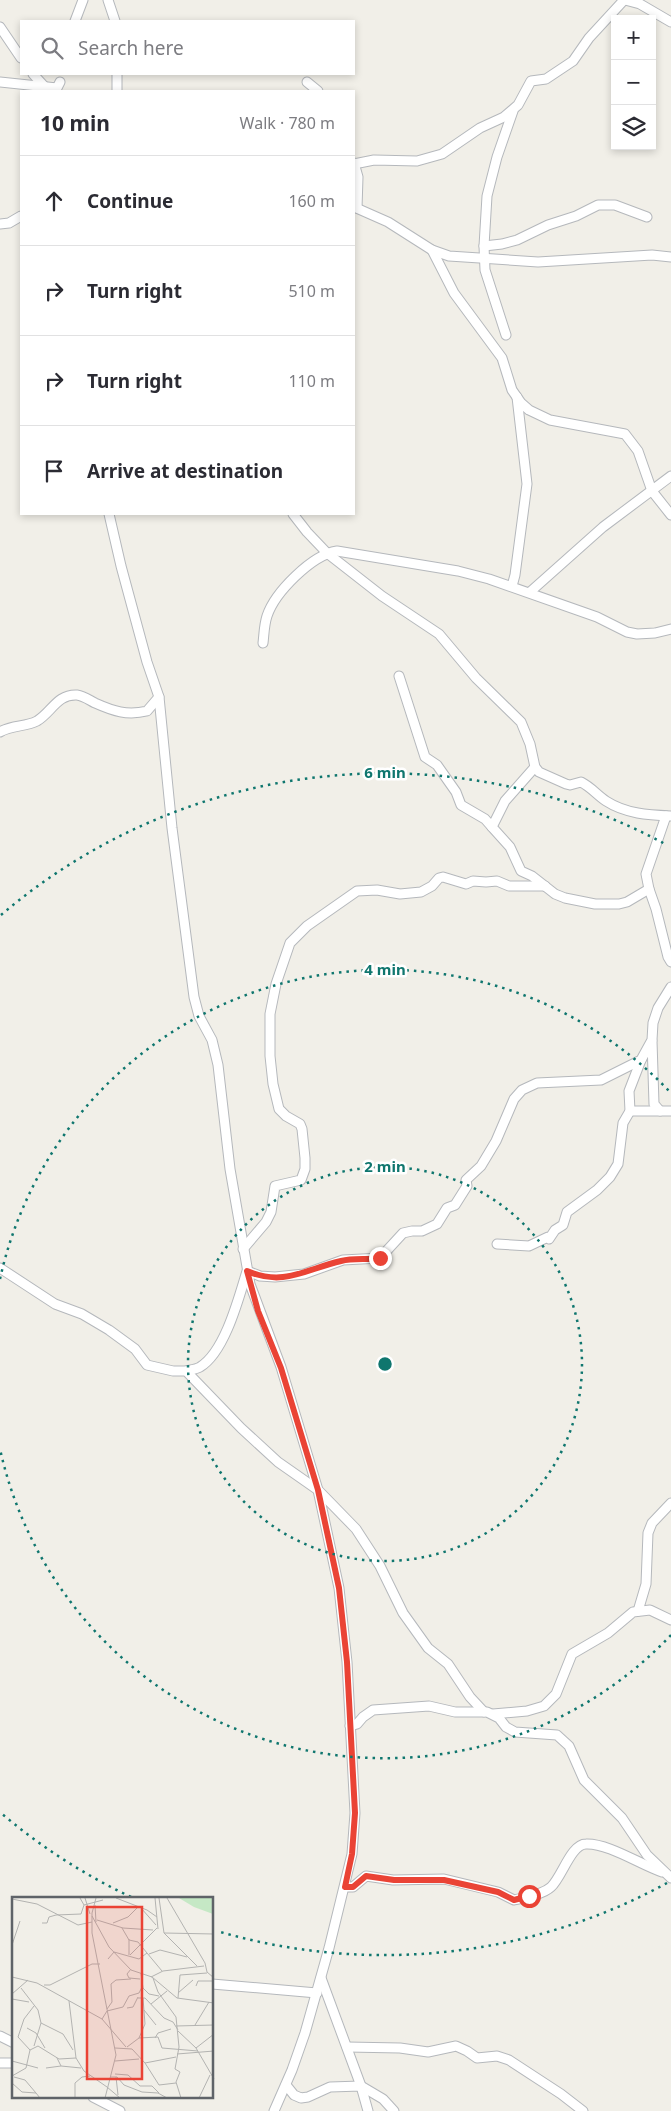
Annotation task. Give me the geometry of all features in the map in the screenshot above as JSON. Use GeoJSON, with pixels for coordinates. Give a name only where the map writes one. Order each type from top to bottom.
{"type":"FeatureCollection","features":[{"type":"Feature","properties":{"kind":"street"},"geometry":{"type":"LineString","coordinates":[[75,20],[83,0]]}},
{"type":"Feature","properties":{"kind":"street"},"geometry":{"type":"LineString","coordinates":[[108,0],[115,20]]}},
{"type":"Feature","properties":{"kind":"street"},"geometry":{"type":"LineString","coordinates":[[355,163],[374,160],[416,161],[442,154],[480,128],[498,121],[514,108],[525,95],[531,81],[546,78],[573,61],[595,30],[625,0],[640,4],[670,23]]}},
{"type":"Feature","properties":{"kind":"street"},"geometry":{"type":"LineString","coordinates":[[0,27],[20,57]]}},
{"type":"Feature","properties":{"kind":"street"},"geometry":{"type":"LineString","coordinates":[[34,75],[44,86]]}},
{"type":"Feature","properties":{"kind":"street"},"geometry":{"type":"LineString","coordinates":[[117,75],[117,90]]}},
{"type":"Feature","properties":{"kind":"street"},"geometry":{"type":"LineString","coordinates":[[0,82],[56,88],[61,82]]}},
{"type":"Feature","properties":{"kind":"street"},"geometry":{"type":"LineString","coordinates":[[306,82],[317,90]]}},
{"type":"Feature","properties":{"kind":"street"},"geometry":{"type":"LineString","coordinates":[[506,335],[483,260],[487,196],[502,141],[514,108]]}},
{"type":"Feature","properties":{"kind":"street"},"geometry":{"type":"LineString","coordinates":[[355,166],[358,177],[355,208],[401,229],[432,250],[449,256],[483,260],[538,262],[652,255],[671,257]]}},
{"type":"Feature","properties":{"kind":"street"},"geometry":{"type":"LineString","coordinates":[[484,246],[517,240],[548,225],[576,216],[598,204],[615,205],[647,217]]}},
{"type":"Feature","properties":{"kind":"street"},"geometry":{"type":"LineString","coordinates":[[0,224],[20,216]]}},
{"type":"Feature","properties":{"kind":"street"},"geometry":{"type":"LineString","coordinates":[[432,250],[454,293],[502,358],[512,390],[517,397],[529,410],[545,418],[625,434],[638,452],[652,491],[671,515]]}},
{"type":"Feature","properties":{"kind":"street"},"geometry":{"type":"LineString","coordinates":[[512,586],[516,575],[527,484],[517,397]]}},
{"type":"Feature","properties":{"kind":"street"},"geometry":{"type":"LineString","coordinates":[[530,592],[603,527],[671,476]]}},
{"type":"Feature","properties":{"kind":"street"},"geometry":{"type":"LineString","coordinates":[[109,515],[147,662],[159,697],[172,828],[192,987],[196,1009],[212,1040],[218,1065],[230,1169],[247,1271],[258,1311],[281,1368],[318,1490],[335,1564],[342,1607],[347,1662],[355,1813],[352,1854],[345,1887],[305,2033],[286,2085],[274,2111]]}},
{"type":"Feature","properties":{"kind":"street"},"geometry":{"type":"LineString","coordinates":[[294,515],[326,553],[382,596],[439,634],[476,678],[521,722],[530,744],[535,767],[544,775],[570,785],[581,782],[615,806],[637,813],[668,816],[648,866],[646,882],[671,962]]}},
{"type":"Feature","properties":{"kind":"street"},"geometry":{"type":"LineString","coordinates":[[263,644],[266,618],[276,602],[305,567],[326,553],[348,552],[458,571],[512,586],[597,617],[627,632],[645,634],[671,629]]}},
{"type":"Feature","properties":{"kind":"street"},"geometry":{"type":"LineString","coordinates":[[399,676],[425,758],[437,765],[456,792],[461,805],[485,819],[510,846],[521,872],[532,876],[565,898],[595,904],[611,905],[627,902],[648,890]]}},
{"type":"Feature","properties":{"kind":"street"},"geometry":{"type":"LineString","coordinates":[[0,732],[35,722],[57,702],[67,696],[80,696],[117,712],[130,714],[147,711],[159,697]]}},
{"type":"Feature","properties":{"kind":"street"},"geometry":{"type":"LineString","coordinates":[[492,827],[505,801],[535,767]]}},
{"type":"Feature","properties":{"kind":"street"},"geometry":{"type":"LineString","coordinates":[[243,1249],[266,1222],[275,1186],[301,1180],[305,1168],[302,1129],[300,1124],[286,1116],[279,1109],[273,1084],[270,1056],[270,1014],[276,984],[290,943],[307,926],[357,891],[377,890],[400,894],[421,892],[443,877],[466,884],[473,881],[497,881],[509,886],[545,886]]}},
{"type":"Feature","properties":{"kind":"street"},"geometry":{"type":"LineString","coordinates":[[660,1111],[654,1104],[653,1023],[658,1008],[671,987]]}},
{"type":"Feature","properties":{"kind":"street"},"geometry":{"type":"LineString","coordinates":[[497,1244],[529,1246],[548,1237],[549,1239],[555,1230],[563,1225],[567,1212],[597,1190],[614,1170],[620,1159],[624,1123],[630,1111],[629,1091],[640,1060],[652,1040]]}},
{"type":"Feature","properties":{"kind":"street"},"geometry":{"type":"LineString","coordinates":[[247,1271],[260,1276],[275,1278],[304,1274],[343,1260],[380,1258],[403,1233],[422,1231],[432,1227],[437,1224],[446,1208],[455,1205],[467,1186],[466,1180],[481,1166],[496,1141],[514,1098],[522,1090],[537,1083],[601,1080],[640,1060]]}},
{"type":"Feature","properties":{"kind":"street"},"geometry":{"type":"LineString","coordinates":[[630,1111],[671,1111]]}},
{"type":"Feature","properties":{"kind":"street"},"geometry":{"type":"LineString","coordinates":[[0,1268],[55,1304],[82,1314],[109,1330],[135,1349],[147,1365],[186,1372],[200,1367],[215,1352],[228,1328],[247,1271]]}},
{"type":"Feature","properties":{"kind":"street"},"geometry":{"type":"LineString","coordinates":[[186,1372],[241,1428],[278,1462],[318,1490],[356,1529],[380,1566],[403,1614],[428,1648],[448,1664],[470,1697],[489,1713],[499,1718],[506,1727],[515,1732],[551,1734],[564,1740],[573,1754],[584,1780],[622,1818],[647,1855],[669,1876]]}},
{"type":"Feature","properties":{"kind":"street"},"geometry":{"type":"LineString","coordinates":[[638,1611],[646,1584],[648,1533],[652,1523],[671,1503]]}},
{"type":"Feature","properties":{"kind":"street"},"geometry":{"type":"LineString","coordinates":[[350,1726],[357,1724],[362,1717],[374,1710],[396,1710],[409,1706],[429,1706],[455,1712],[489,1713],[527,1711],[544,1706],[556,1694],[572,1654],[608,1633],[633,1612],[650,1610],[671,1620]]}},
{"type":"Feature","properties":{"kind":"street"},"geometry":{"type":"LineString","coordinates":[[345,1887],[353,1887],[366,1876],[394,1880],[438,1879],[498,1892],[514,1900],[550,1888],[558,1879],[574,1850],[578,1845],[585,1844],[612,1850],[669,1876]]}},
{"type":"Feature","properties":{"kind":"street"},"geometry":{"type":"LineString","coordinates":[[321,1978],[362,2086],[368,2111]]}},
{"type":"Feature","properties":{"kind":"street"},"geometry":{"type":"LineString","coordinates":[[214,1984],[317,1993]]}},
{"type":"Feature","properties":{"kind":"street"},"geometry":{"type":"LineString","coordinates":[[0,2036],[12,2042]]}},
{"type":"Feature","properties":{"kind":"street"},"geometry":{"type":"LineString","coordinates":[[347,2047],[400,2048],[428,2052],[456,2046],[477,2058],[503,2057],[561,2094],[583,2111]]}},
{"type":"Feature","properties":{"kind":"street"},"geometry":{"type":"LineString","coordinates":[[286,2085],[294,2095],[301,2098],[308,2097],[330,2087],[362,2086],[383,2099],[394,2111]]}},
{"type":"Feature","properties":{"kind":"street"},"geometry":{"type":"LineString","coordinates":[[94,2098],[120,2111]]}},
{"type":"Feature","properties":{"kind":"route"},"geometry":{"type":"LineString","coordinates":[[380,1258],[343,1260],[304,1274],[275,1278],[260,1276],[247,1271],[258,1311],[281,1368],[318,1490],[339,1588],[347,1662],[350,1747],[355,1813],[352,1854],[345,1887],[353,1887],[366,1876],[394,1880],[432,1879],[498,1892],[514,1900],[529,1896]]}}]}
